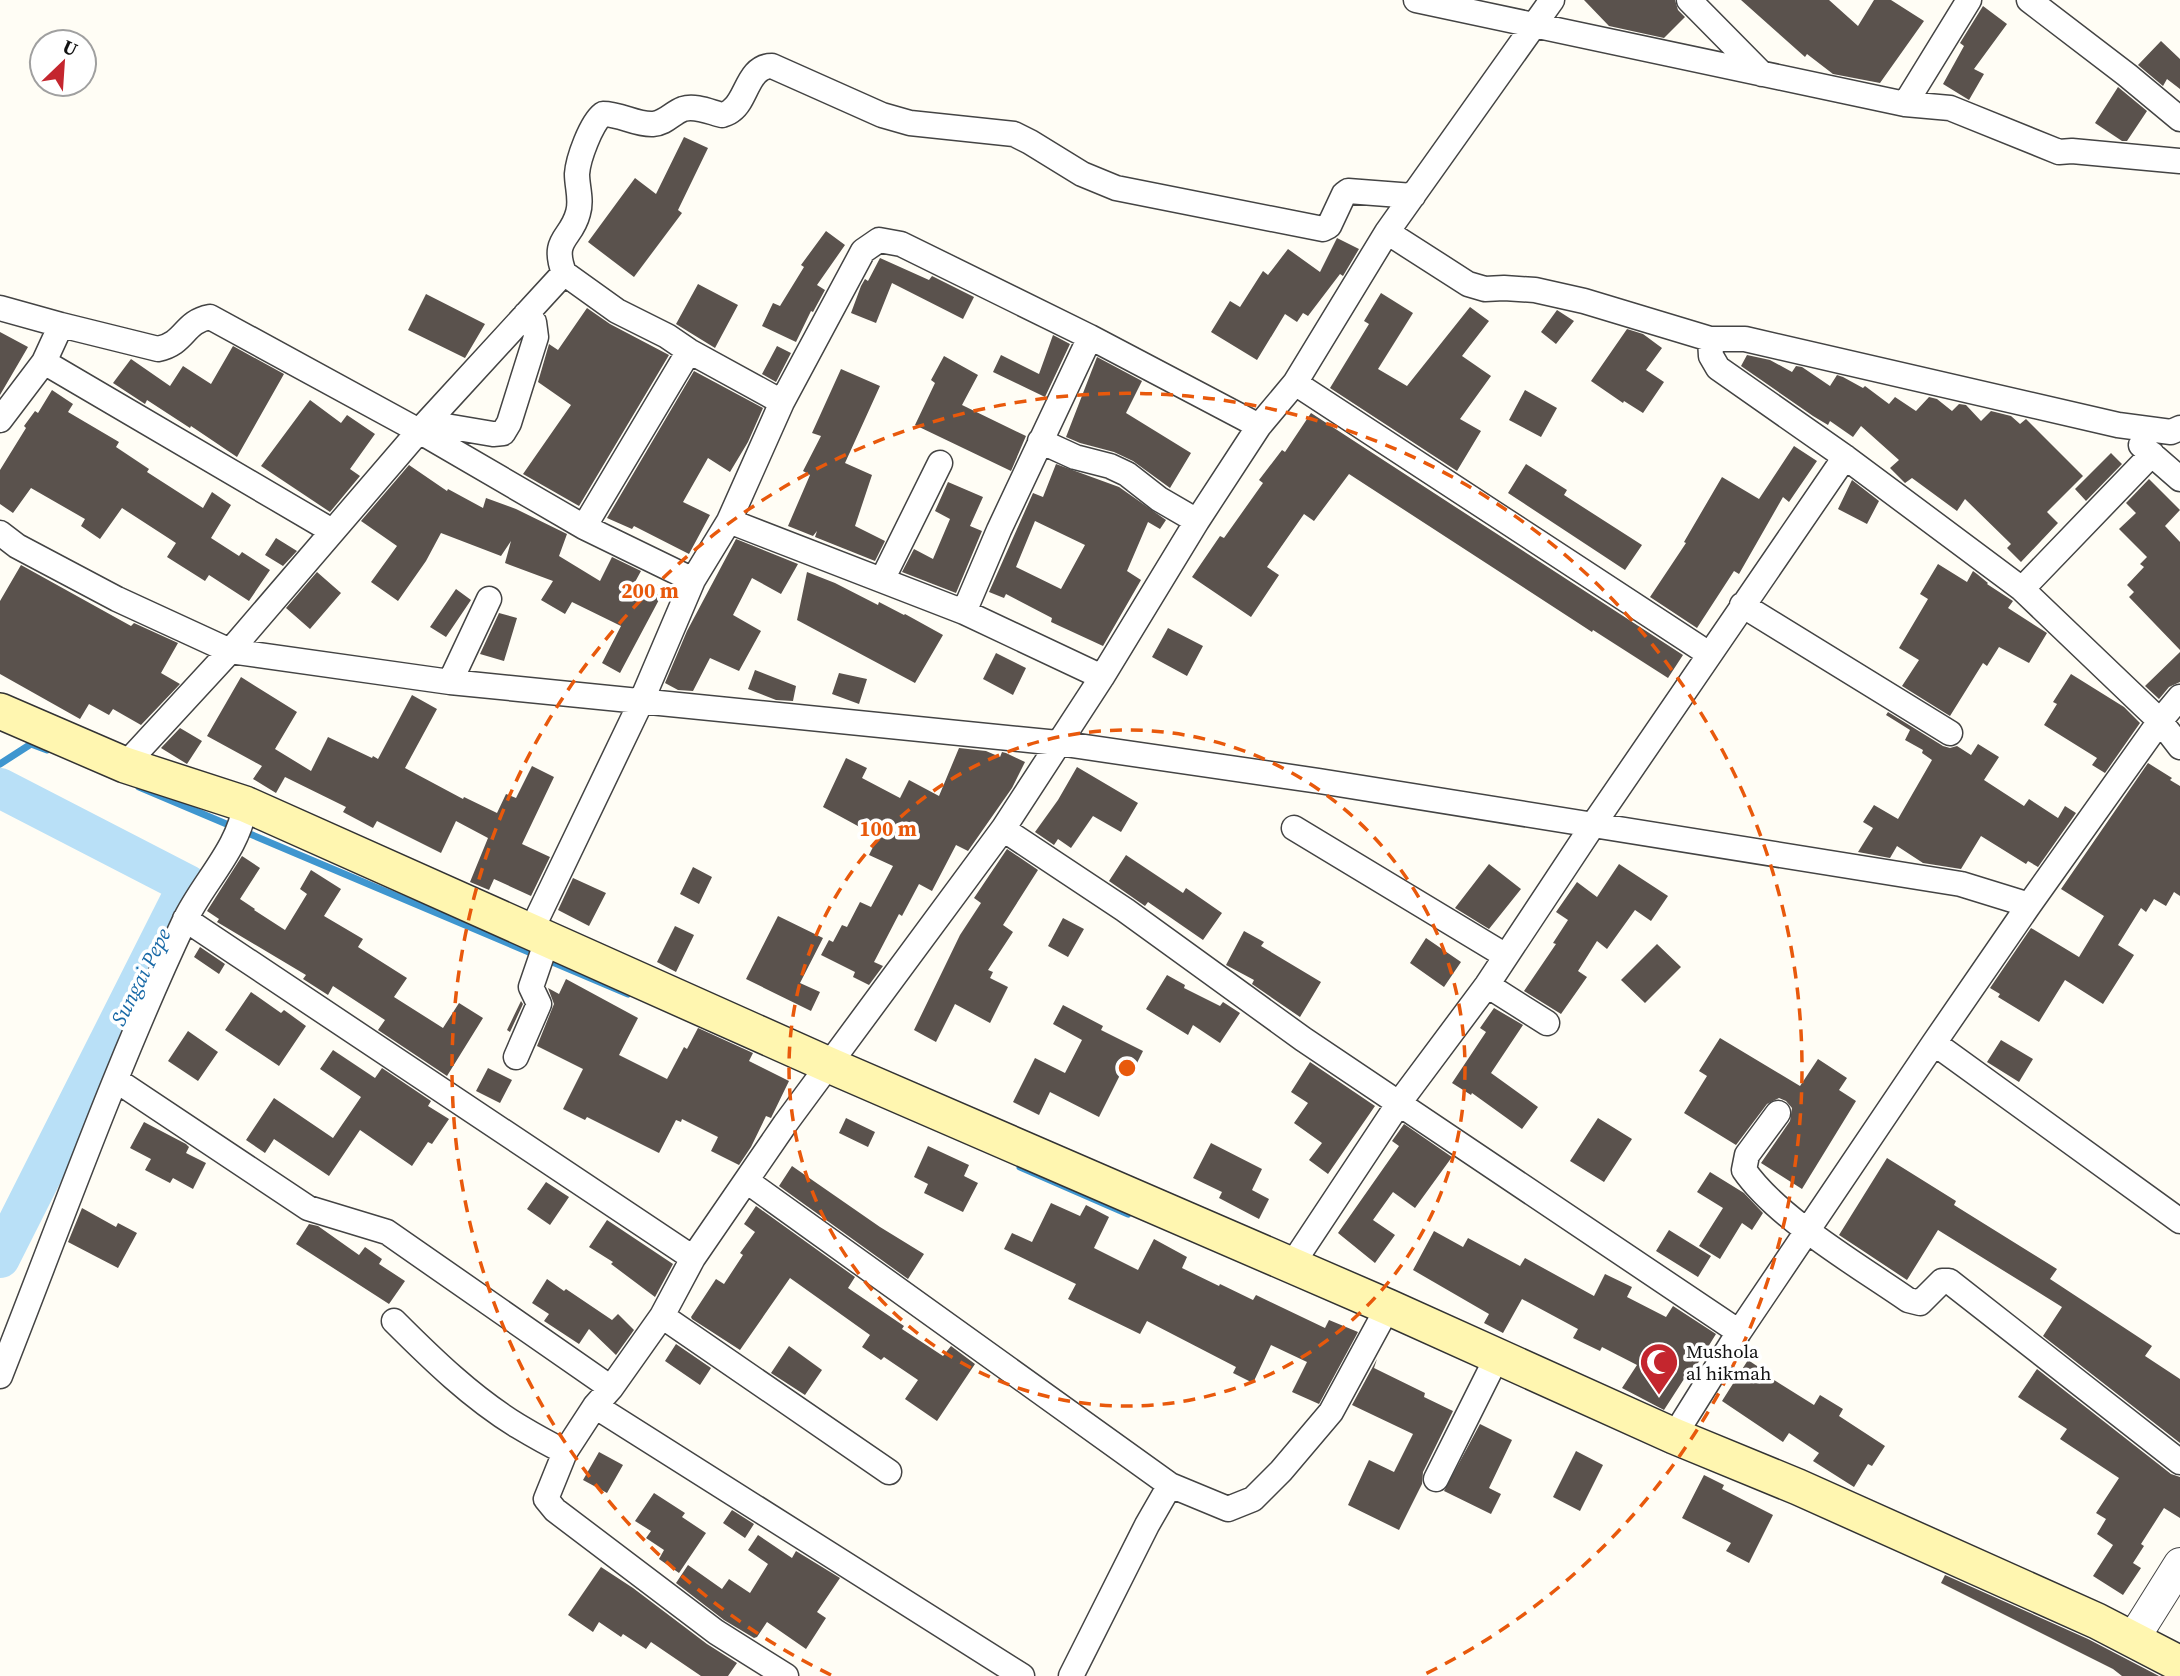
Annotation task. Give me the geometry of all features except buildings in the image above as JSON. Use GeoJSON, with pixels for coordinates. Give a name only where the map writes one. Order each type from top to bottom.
{"type":"FeatureCollection","features":[{"type":"Feature","properties":{"kind":"main road"},"geometry":{"type":"LineString","coordinates":[[0,711],[125,765],[245,809],[539,948],[829,1065],[1388,1307],[1674,1436],[1798,1487],[2133,1639],[2180,1664]]}},
{"type":"Feature","properties":{"kind":"street"},"geometry":{"type":"LineString","coordinates":[[1416,0],[1905,104],[1950,108],[2059,152],[2180,161]]}},
{"type":"Feature","properties":{"kind":"street"},"geometry":{"type":"LineString","coordinates":[[786,1676],[716,1632],[555,1510],[547,1500],[565,1452],[662,1315],[693,1258],[748,1182],[785,1124],[1003,829],[1259,426],[1295,383],[1387,232],[1552,0]]}},
{"type":"Feature","properties":{"kind":"street"},"geometry":{"type":"LineString","coordinates":[[1689,0],[1762,74]]}},
{"type":"Feature","properties":{"kind":"street"},"geometry":{"type":"LineString","coordinates":[[1905,104],[1969,0]]}},
{"type":"Feature","properties":{"kind":"street"},"geometry":{"type":"LineString","coordinates":[[2029,0],[2180,119]]}},
{"type":"Feature","properties":{"kind":"street"},"geometry":{"type":"LineString","coordinates":[[782,402],[617,312],[564,273],[559,259],[561,241],[578,216],[580,204],[577,171],[586,144],[603,114],[612,114],[642,124],[657,124],[670,119],[682,109],[694,107],[722,116],[733,110],[748,83],[765,66],[779,68],[882,115],[901,120],[1014,134],[1082,174],[1116,188],[1323,229],[1329,226],[1348,191],[1413,196]]}},
{"type":"Feature","properties":{"kind":"street"},"geometry":{"type":"LineString","coordinates":[[1387,232],[1468,284],[1485,289],[1535,290],[1597,305],[1710,339],[1745,339],[2118,425],[2171,432],[2180,428]]}},
{"type":"Feature","properties":{"kind":"street"},"geometry":{"type":"LineString","coordinates":[[516,1057],[539,1004],[531,988],[539,948],[693,580],[729,521],[782,402],[863,251],[879,240],[901,244],[1090,337],[1259,426]]}},
{"type":"Feature","properties":{"kind":"street"},"geometry":{"type":"LineString","coordinates":[[125,765],[230,651],[332,531],[564,273]]}},
{"type":"Feature","properties":{"kind":"street"},"geometry":{"type":"LineString","coordinates":[[0,307],[158,349],[172,345],[196,320],[210,317],[424,427],[584,527],[693,580]]}},
{"type":"Feature","properties":{"kind":"street"},"geometry":{"type":"LineString","coordinates":[[424,427],[503,433],[509,423],[536,337],[534,322],[526,314]]}},
{"type":"Feature","properties":{"kind":"street"},"geometry":{"type":"LineString","coordinates":[[0,420],[44,362],[61,325]]}},
{"type":"Feature","properties":{"kind":"street"},"geometry":{"type":"LineString","coordinates":[[964,612],[1040,440],[1090,337]]}},
{"type":"Feature","properties":{"kind":"street"},"geometry":{"type":"LineString","coordinates":[[1710,339],[1711,356],[1718,368],[1845,457],[2022,589],[2160,721],[2180,747]]}},
{"type":"Feature","properties":{"kind":"street"},"geometry":{"type":"LineString","coordinates":[[584,527],[689,351]]}},
{"type":"Feature","properties":{"kind":"street"},"geometry":{"type":"LineString","coordinates":[[44,362],[332,531]]}},
{"type":"Feature","properties":{"kind":"street"},"geometry":{"type":"LineString","coordinates":[[1295,383],[1709,654]]}},
{"type":"Feature","properties":{"kind":"street"},"geometry":{"type":"LineString","coordinates":[[2118,425],[2180,479]]}},
{"type":"Feature","properties":{"kind":"street"},"geometry":{"type":"LineString","coordinates":[[1040,440],[1082,460],[1110,466],[1127,474],[1159,499],[1197,522]]}},
{"type":"Feature","properties":{"kind":"street"},"geometry":{"type":"LineString","coordinates":[[2022,589],[2152,454]]}},
{"type":"Feature","properties":{"kind":"street"},"geometry":{"type":"LineString","coordinates":[[1291,1266],[1399,1103],[1487,985],[1593,824],[1845,457]]}},
{"type":"Feature","properties":{"kind":"street"},"geometry":{"type":"LineString","coordinates":[[882,580],[940,463]]}},
{"type":"Feature","properties":{"kind":"street"},"geometry":{"type":"LineString","coordinates":[[729,521],[964,612],[1102,677]]}},
{"type":"Feature","properties":{"kind":"street"},"geometry":{"type":"LineString","coordinates":[[0,533],[17,546],[117,599],[230,651],[450,682],[1058,743],[1593,824],[1961,884],[2029,905]]}},
{"type":"Feature","properties":{"kind":"street"},"geometry":{"type":"LineString","coordinates":[[450,682],[489,599]]}},
{"type":"Feature","properties":{"kind":"street"},"geometry":{"type":"LineString","coordinates":[[1742,605],[1950,733]]}},
{"type":"Feature","properties":{"kind":"street"},"geometry":{"type":"LineString","coordinates":[[1674,1436],[1739,1332],[1934,1043],[2029,905],[2180,697]]}},
{"type":"Feature","properties":{"kind":"street"},"geometry":{"type":"LineString","coordinates":[[0,1376],[116,1080],[185,919],[232,842],[245,809]]}},
{"type":"Feature","properties":{"kind":"street"},"geometry":{"type":"LineString","coordinates":[[1294,828],[1506,956]]}},
{"type":"Feature","properties":{"kind":"street"},"geometry":{"type":"LineString","coordinates":[[1003,829],[1125,910],[1303,1040],[1739,1332]]}},
{"type":"Feature","properties":{"kind":"street"},"geometry":{"type":"LineString","coordinates":[[185,919],[693,1258]]}},
{"type":"Feature","properties":{"kind":"street"},"geometry":{"type":"LineString","coordinates":[[1487,985],[1546,1023]]}},
{"type":"Feature","properties":{"kind":"street"},"geometry":{"type":"LineString","coordinates":[[1934,1043],[2180,1221]]}},
{"type":"Feature","properties":{"kind":"street"},"geometry":{"type":"LineString","coordinates":[[116,1080],[307,1208],[387,1232],[603,1397],[1022,1676]]}},
{"type":"Feature","properties":{"kind":"street"},"geometry":{"type":"LineString","coordinates":[[1778,1114],[1747,1155],[1744,1170],[1767,1197],[1809,1231],[1914,1303],[1920,1303],[1942,1281],[1949,1281],[2180,1462]]}},
{"type":"Feature","properties":{"kind":"street"},"geometry":{"type":"LineString","coordinates":[[748,1182],[1170,1485],[1228,1508],[1253,1499],[1281,1471],[1331,1412],[1388,1307]]}},
{"type":"Feature","properties":{"kind":"street"},"geometry":{"type":"LineString","coordinates":[[662,1315],[889,1472]]}},
{"type":"Feature","properties":{"kind":"street"},"geometry":{"type":"LineString","coordinates":[[394,1321],[432,1359],[475,1395],[516,1425],[565,1452]]}},
{"type":"Feature","properties":{"kind":"street"},"geometry":{"type":"LineString","coordinates":[[1436,1479],[1497,1357]]}},
{"type":"Feature","properties":{"kind":"street"},"geometry":{"type":"LineString","coordinates":[[1071,1676],[1170,1485]]}},
{"type":"Feature","properties":{"kind":"street"},"geometry":{"type":"LineString","coordinates":[[2133,1639],[2180,1564]]}},
{"type":"Feature","properties":{"kind":"waterway"},"geometry":{"type":"LineString","coordinates":[[0,764],[31,744],[47,750]]}},
{"type":"Feature","properties":{"kind":"waterway"},"geometry":{"type":"LineString","coordinates":[[139,787],[628,994]]}},
{"type":"Feature","properties":{"kind":"waterway","name":"Sungai Pepe"},"geometry":{"type":"LineString","coordinates":[[0,788],[188,885],[0,1258]]}},
{"type":"Feature","properties":{"kind":"waterway"},"geometry":{"type":"LineString","coordinates":[[1020,1167],[1128,1214]]}},
{"type":"Feature","properties":{"kind":"place","name":"Mushola al hikmah"},"geometry":{"type":"Point","coordinates":[1659,1396]}}]}
